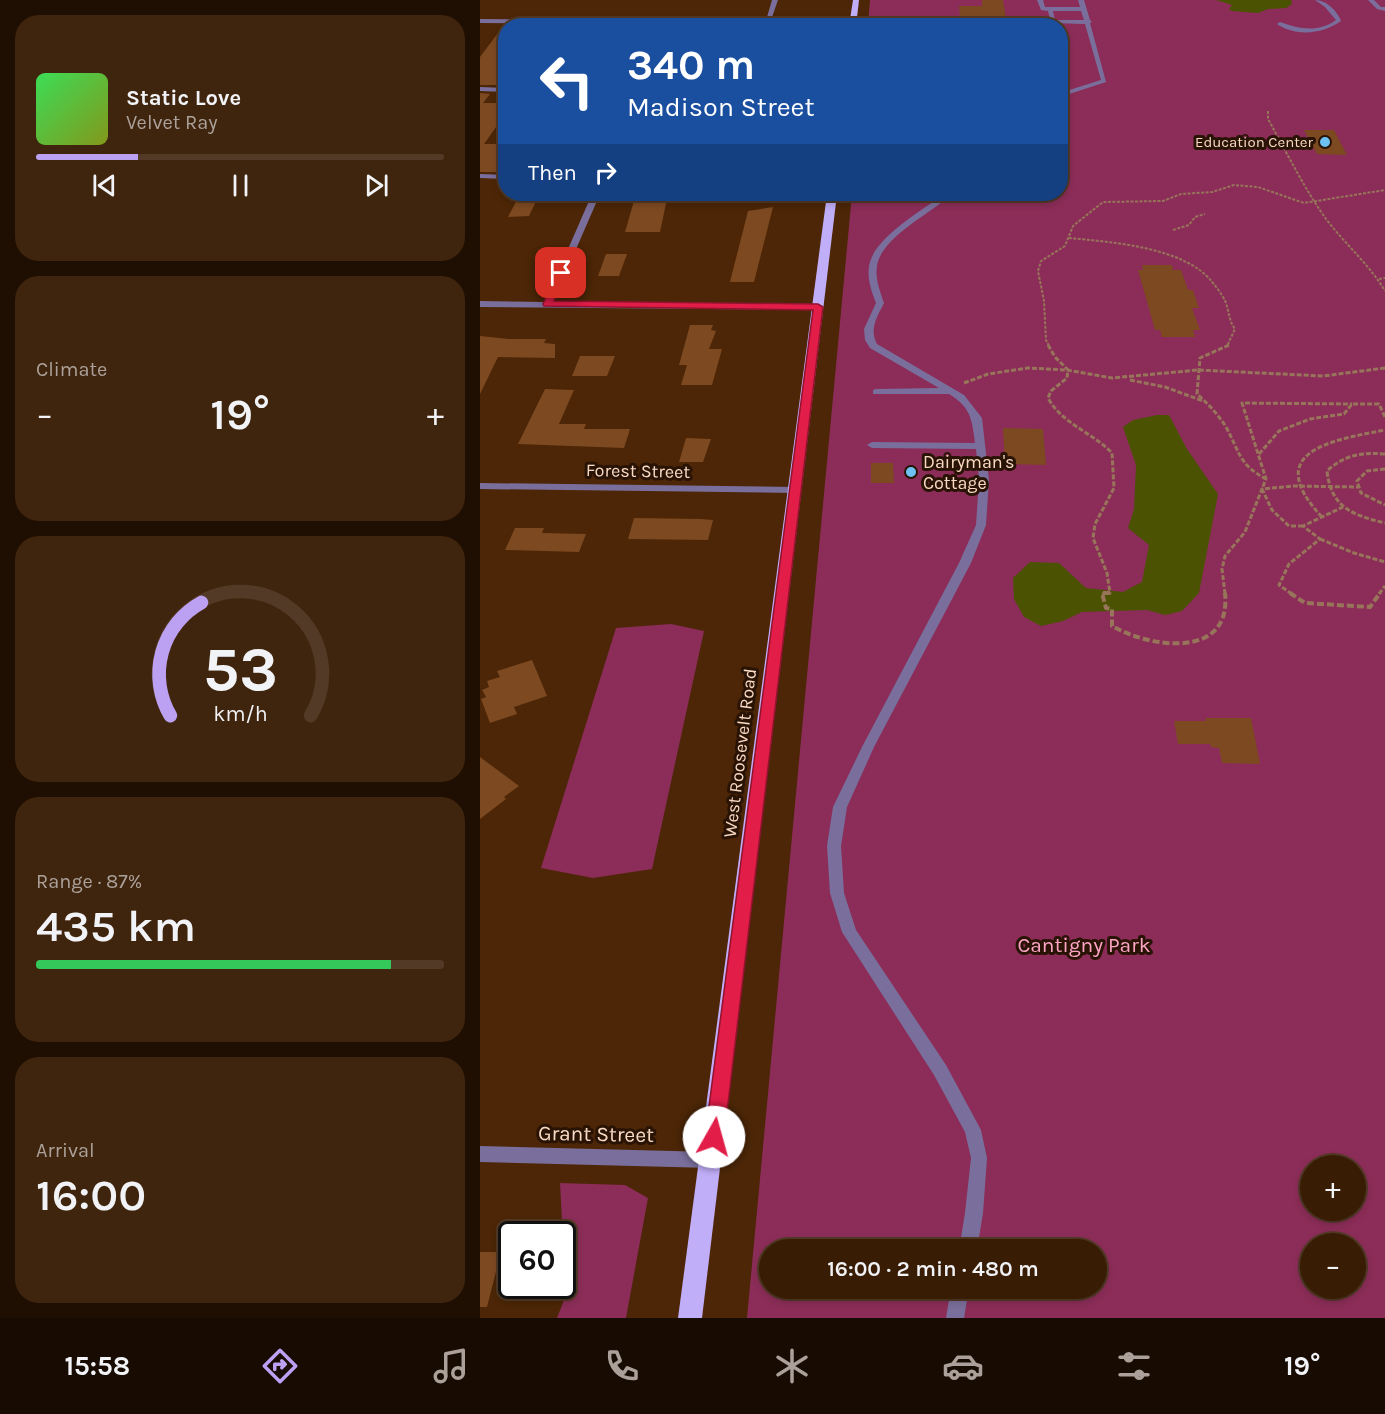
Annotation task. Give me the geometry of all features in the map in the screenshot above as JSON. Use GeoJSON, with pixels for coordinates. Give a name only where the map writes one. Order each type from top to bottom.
{"type":"FeatureCollection","features":[{"type":"Feature","properties":{"kind":"main road"},"geometry":{"type":"LineString","coordinates":[[853,18],[856,0]]}},
{"type":"Feature","properties":{"kind":"main road","name":"West Roosevelt Road"},"geometry":{"type":"LineString","coordinates":[[690,1318],[831,201]]}},
{"type":"Feature","properties":{"kind":"street"},"geometry":{"type":"LineString","coordinates":[[768,18],[775,0]]}},
{"type":"Feature","properties":{"kind":"street"},"geometry":{"type":"LineString","coordinates":[[1040,0],[1043,9],[1084,9]]}},
{"type":"Feature","properties":{"kind":"street"},"geometry":{"type":"LineString","coordinates":[[1068,93],[1104,81],[1081,0]]}},
{"type":"Feature","properties":{"kind":"street"},"geometry":{"type":"LineString","coordinates":[[1280,24],[1289,29],[1311,30],[1332,27],[1339,20],[1327,6],[1318,0]]}},
{"type":"Feature","properties":{"kind":"street"},"geometry":{"type":"LineString","coordinates":[[1371,0],[1379,8],[1385,9]]}},
{"type":"Feature","properties":{"kind":"street"},"geometry":{"type":"LineString","coordinates":[[1050,9],[1052,18]]}},
{"type":"Feature","properties":{"kind":"street"},"geometry":{"type":"LineString","coordinates":[[480,21],[498,21]]}},
{"type":"Feature","properties":{"kind":"street"},"geometry":{"type":"LineString","coordinates":[[1068,22],[1089,22]]}},
{"type":"Feature","properties":{"kind":"street"},"geometry":{"type":"LineString","coordinates":[[480,89],[498,90]]}},
{"type":"Feature","properties":{"kind":"street"},"geometry":{"type":"LineString","coordinates":[[480,176],[498,177]]}},
{"type":"Feature","properties":{"kind":"street"},"geometry":{"type":"LineString","coordinates":[[548,304],[593,201]]}},
{"type":"Feature","properties":{"kind":"street"},"geometry":{"type":"LineString","coordinates":[[939,201],[894,237],[876,256],[873,270],[874,286],[880,303],[868,327],[867,337],[873,346],[961,397],[977,418],[984,480],[981,525],[960,573],[868,747],[840,807],[834,846],[837,893],[849,932],[940,1070],[973,1130],[979,1158],[970,1239]]}},
{"type":"Feature","properties":{"kind":"street"},"geometry":{"type":"LineString","coordinates":[[480,304],[818,307]]}},
{"type":"Feature","properties":{"kind":"street"},"geometry":{"type":"LineString","coordinates":[[876,392],[951,391]]}},
{"type":"Feature","properties":{"kind":"street"},"geometry":{"type":"LineString","coordinates":[[872,445],[980,446]]}},
{"type":"Feature","properties":{"kind":"street","name":"Forest Street"},"geometry":{"type":"LineString","coordinates":[[480,486],[796,490]]}},
{"type":"Feature","properties":{"kind":"street","name":"Grant Street"},"geometry":{"type":"LineString","coordinates":[[480,1154],[711,1160]]}},
{"type":"Feature","properties":{"kind":"street"},"geometry":{"type":"LineString","coordinates":[[955,1318],[958,1299]]}},
{"type":"Feature","properties":{"kind":"path"},"geometry":{"type":"LineString","coordinates":[[1268,111],[1268,119],[1316,203],[1338,235],[1364,260],[1379,279],[1385,291]]}},
{"type":"Feature","properties":{"kind":"path"},"geometry":{"type":"LineString","coordinates":[[1068,370],[1055,357],[1046,340],[1044,301],[1038,270],[1041,261],[1065,246],[1073,226],[1103,202],[1163,201],[1181,194],[1212,192],[1234,185],[1274,191],[1304,203],[1316,203],[1385,190]]}},
{"type":"Feature","properties":{"kind":"path"},"geometry":{"type":"LineString","coordinates":[[1173,230],[1189,225],[1195,217],[1205,214]]}},
{"type":"Feature","properties":{"kind":"path"},"geometry":{"type":"LineString","coordinates":[[1069,238],[1106,241],[1148,250],[1183,262],[1201,271],[1211,281],[1226,301],[1228,322],[1235,329],[1234,339],[1220,351],[1200,358],[1197,370],[1197,394],[1221,419],[1234,451],[1242,461],[1251,472],[1266,479]]}},
{"type":"Feature","properties":{"kind":"path"},"geometry":{"type":"LineString","coordinates":[[1379,279],[1385,278]]}},
{"type":"Feature","properties":{"kind":"path"},"geometry":{"type":"LineString","coordinates":[[951,391],[978,376],[1020,369],[1068,370],[1096,377],[1122,378],[1197,370],[1305,376],[1385,368]]}},
{"type":"Feature","properties":{"kind":"path"},"geometry":{"type":"LineString","coordinates":[[1068,370],[1067,378],[1051,391],[1048,398],[1054,411],[1065,421],[1097,438],[1112,453],[1114,488],[1095,524],[1093,538],[1107,573],[1110,593],[1102,593],[1106,608],[1112,609],[1112,626],[1142,641],[1175,644],[1200,641],[1214,632],[1225,612],[1224,558],[1245,533],[1266,479],[1242,402],[1378,404],[1385,417]]}},
{"type":"Feature","properties":{"kind":"path"},"geometry":{"type":"LineString","coordinates":[[1122,378],[1164,387],[1204,401]]}},
{"type":"Feature","properties":{"kind":"path"},"geometry":{"type":"LineString","coordinates":[[1259,454],[1279,431],[1310,419],[1344,414],[1352,404]]}},
{"type":"Feature","properties":{"kind":"path"},"geometry":{"type":"LineString","coordinates":[[1322,517],[1308,502],[1299,486],[1299,464],[1307,453],[1330,442],[1385,430]]}},
{"type":"Feature","properties":{"kind":"path"},"geometry":{"type":"LineString","coordinates":[[1385,454],[1354,453],[1335,462],[1327,471],[1327,486],[1343,507],[1362,518],[1385,523]]}},
{"type":"Feature","properties":{"kind":"path"},"geometry":{"type":"LineString","coordinates":[[1358,487],[1360,475],[1367,471],[1385,469]]}},
{"type":"Feature","properties":{"kind":"path"},"geometry":{"type":"LineString","coordinates":[[1262,489],[1299,486],[1358,487],[1368,498],[1385,505]]}},
{"type":"Feature","properties":{"kind":"path"},"geometry":{"type":"LineString","coordinates":[[1262,489],[1272,510],[1289,526],[1303,526],[1343,507]]}},
{"type":"Feature","properties":{"kind":"path"},"geometry":{"type":"LineString","coordinates":[[1303,526],[1320,538],[1354,554],[1385,562]]}},
{"type":"Feature","properties":{"kind":"path"},"geometry":{"type":"LineString","coordinates":[[1320,538],[1290,564],[1279,585],[1305,603],[1370,607],[1385,586]]}},
{"type":"Feature","properties":{"kind":"green space","name":"Cantigny Park"},"geometry":{"type":"Polygon","coordinates":[[[870,0],[1385,0],[1385,1318],[747,1318],[851,201],[1068,201],[1068,18],[869,18],[870,0]]]}},
{"type":"Feature","properties":{"kind":"green space"},"geometry":{"type":"Polygon","coordinates":[[[671,624],[704,631],[652,869],[593,878],[541,868],[616,628],[671,624]]]}},
{"type":"Feature","properties":{"kind":"green space"},"geometry":{"type":"Polygon","coordinates":[[[560,1183],[625,1185],[648,1198],[626,1318],[557,1318],[564,1299],[576,1299],[576,1221],[562,1221],[560,1183]]]}},
{"type":"Feature","properties":{"kind":"shaded area"},"geometry":{"type":"Polygon","coordinates":[[[1216,0],[1291,0],[1292,4],[1286,8],[1268,9],[1258,13],[1232,11],[1229,9],[1232,5],[1216,0]]]}},
{"type":"Feature","properties":{"kind":"shaded area"},"geometry":{"type":"Polygon","coordinates":[[[1169,415],[1187,449],[1218,494],[1199,593],[1182,611],[1165,615],[1147,610],[1082,612],[1063,621],[1041,626],[1024,617],[1014,599],[1013,578],[1030,562],[1059,563],[1086,588],[1123,592],[1142,582],[1149,545],[1128,528],[1134,509],[1136,465],[1123,427],[1133,420],[1169,415]]]}},
{"type":"Feature","properties":{"kind":"building"},"geometry":{"type":"Polygon","coordinates":[[[982,0],[1003,0],[1006,18],[960,18],[959,6],[982,6],[982,0]]]}},
{"type":"Feature","properties":{"kind":"building"},"geometry":{"type":"Polygon","coordinates":[[[498,33],[498,83],[496,85],[480,85],[480,57],[498,33]]]}},
{"type":"Feature","properties":{"kind":"building"},"geometry":{"type":"Polygon","coordinates":[[[480,93],[490,94],[483,103],[498,103],[498,124],[484,144],[498,144],[498,169],[496,172],[480,172],[480,93]]]}},
{"type":"Feature","properties":{"kind":"building","name":"Education Center"},"geometry":{"type":"Polygon","coordinates":[[[1304,130],[1334,130],[1347,155],[1317,154],[1304,130]]]}},
{"type":"Feature","properties":{"kind":"building"},"geometry":{"type":"Polygon","coordinates":[[[516,201],[536,201],[529,216],[508,217],[516,201]]]}},
{"type":"Feature","properties":{"kind":"building"},"geometry":{"type":"Polygon","coordinates":[[[634,201],[667,201],[660,232],[625,232],[634,201]]]}},
{"type":"Feature","properties":{"kind":"building"},"geometry":{"type":"Polygon","coordinates":[[[773,207],[754,282],[730,282],[748,211],[773,207]]]}},
{"type":"Feature","properties":{"kind":"building"},"geometry":{"type":"Polygon","coordinates":[[[606,254],[627,254],[619,276],[598,276],[606,254]]]}},
{"type":"Feature","properties":{"kind":"building"},"geometry":{"type":"Polygon","coordinates":[[[1142,265],[1172,265],[1173,270],[1181,270],[1188,290],[1193,290],[1199,308],[1192,308],[1200,330],[1193,330],[1195,337],[1162,337],[1160,330],[1155,330],[1138,270],[1143,270],[1142,265]]]}},
{"type":"Feature","properties":{"kind":"building"},"geometry":{"type":"Polygon","coordinates":[[[690,325],[713,325],[711,330],[716,331],[709,349],[722,349],[712,385],[681,385],[687,365],[679,365],[690,325]]]}},
{"type":"Feature","properties":{"kind":"building"},"geometry":{"type":"Polygon","coordinates":[[[480,336],[546,339],[544,343],[555,344],[555,358],[498,357],[480,394],[480,336]]]}},
{"type":"Feature","properties":{"kind":"building"},"geometry":{"type":"Polygon","coordinates":[[[580,356],[615,356],[607,376],[572,376],[580,356]]]}},
{"type":"Feature","properties":{"kind":"building"},"geometry":{"type":"Polygon","coordinates":[[[545,389],[574,390],[559,424],[586,424],[584,429],[630,429],[624,448],[518,444],[545,389]]]}},
{"type":"Feature","properties":{"kind":"building"},"geometry":{"type":"Polygon","coordinates":[[[1003,428],[1043,429],[1046,465],[1005,464],[1003,428]]]}},
{"type":"Feature","properties":{"kind":"building"},"geometry":{"type":"Polygon","coordinates":[[[686,438],[711,439],[703,462],[679,462],[686,438]]]}},
{"type":"Feature","properties":{"kind":"building"},"geometry":{"type":"Polygon","coordinates":[[[871,463],[893,463],[894,483],[871,483],[871,463]]]}},
{"type":"Feature","properties":{"kind":"building"},"geometry":{"type":"Polygon","coordinates":[[[634,518],[713,520],[708,540],[628,539],[634,518]]]}},
{"type":"Feature","properties":{"kind":"building"},"geometry":{"type":"Polygon","coordinates":[[[515,528],[544,528],[542,533],[586,534],[579,552],[505,550],[515,528]]]}},
{"type":"Feature","properties":{"kind":"building"},"geometry":{"type":"Polygon","coordinates":[[[532,660],[547,696],[514,707],[517,714],[490,723],[481,699],[486,697],[482,690],[489,687],[487,681],[500,677],[497,671],[532,660]]]}},
{"type":"Feature","properties":{"kind":"building"},"geometry":{"type":"Polygon","coordinates":[[[1205,718],[1251,718],[1260,764],[1222,763],[1219,748],[1211,747],[1210,744],[1178,744],[1174,721],[1206,721],[1205,718]]]}},
{"type":"Feature","properties":{"kind":"building"},"geometry":{"type":"Polygon","coordinates":[[[480,757],[519,786],[480,819],[480,757]]]}},
{"type":"Feature","properties":{"kind":"building"},"geometry":{"type":"Polygon","coordinates":[[[480,1252],[498,1252],[498,1264],[487,1307],[480,1307],[480,1252]]]}},
{"type":"Feature","properties":{"kind":"place","name":"Education Center"},"geometry":{"type":"Point","coordinates":[1325,142]}},
{"type":"Feature","properties":{"kind":"place","name":"Dairyman's Cottage"},"geometry":{"type":"Point","coordinates":[911,472]}},
{"type":"Feature","properties":{"kind":"route"},"geometry":{"type":"LineString","coordinates":[[561,273],[548,304],[818,307],[714,1137]]}}]}
